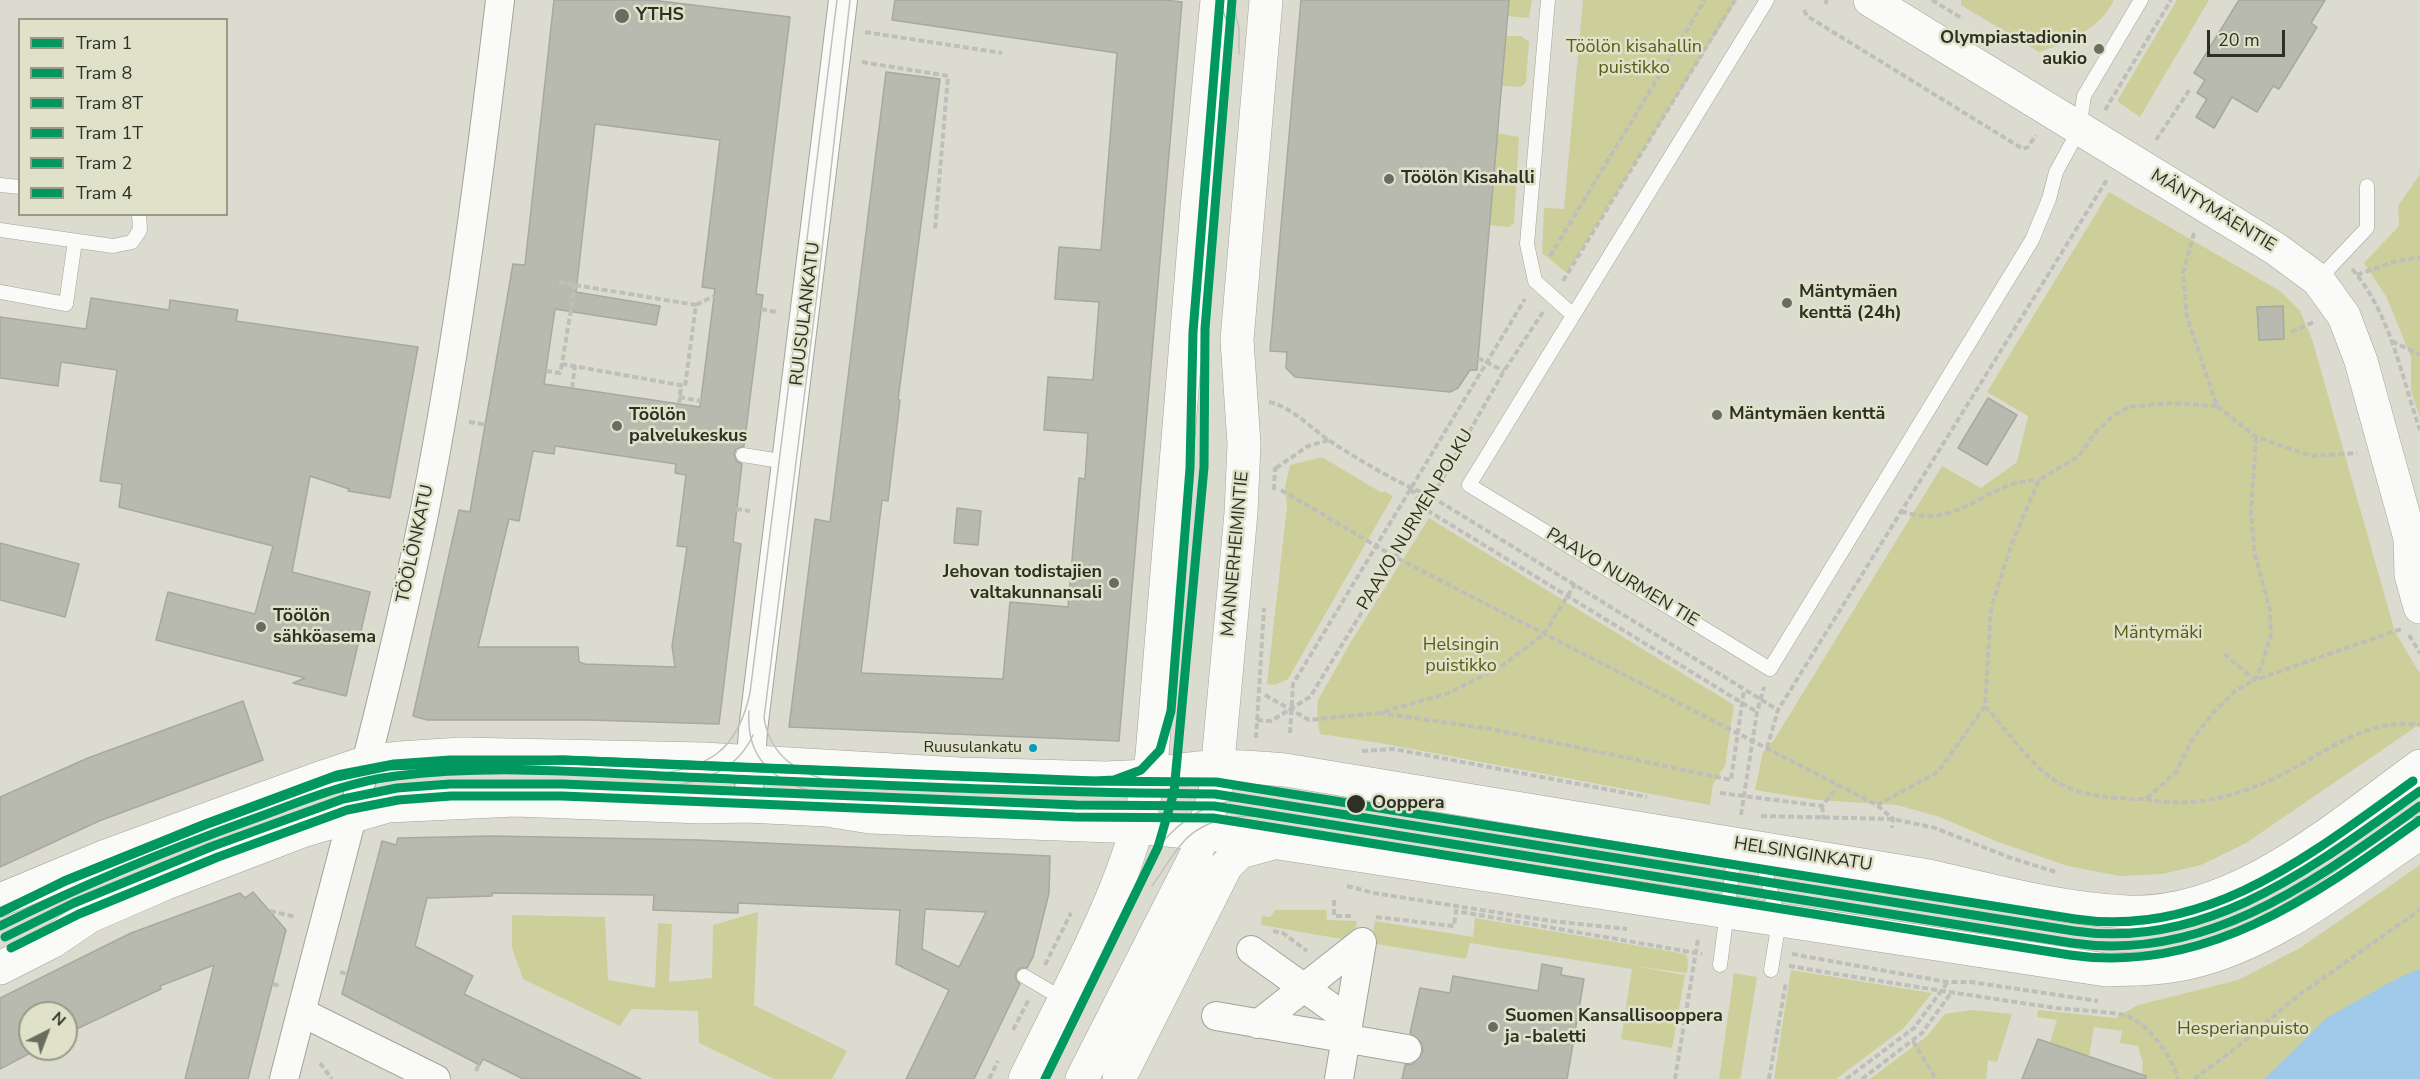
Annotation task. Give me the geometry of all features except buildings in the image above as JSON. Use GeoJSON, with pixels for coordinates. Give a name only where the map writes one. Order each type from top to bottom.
{"type":"FeatureCollection","features":[{"type":"Feature","properties":{"kind":"main road"},"geometry":{"type":"LineString","coordinates":[[1025,1079],[1049,991],[1118,885],[1138,827],[1149,776],[1217,0]]}},
{"type":"Feature","properties":{"kind":"main road","name":"MANNERHEIMINTIE"},"geometry":{"type":"LineString","coordinates":[[1082,1079],[1170,908],[1204,833],[1215,794],[1243,480],[1244,444],[1237,340],[1266,0]]}},
{"type":"Feature","properties":{"kind":"main road","name":"MÄNTYMÄENTIE"},"geometry":{"type":"LineString","coordinates":[[1870,0],[2079,130],[2115,172],[2276,249],[2318,280],[2334,300],[2354,338],[2415,546],[2410,575],[2420,607]]}},
{"type":"Feature","properties":{"kind":"main road","name":"HELSINGINKATU"},"geometry":{"type":"LineString","coordinates":[[0,900],[106,856],[367,762],[461,754],[750,761],[960,774],[1106,778],[1149,776],[1190,767],[1219,764],[1746,830],[2012,896],[2128,912],[2158,910],[2223,894],[2249,882],[2308,846],[2420,766]]}},
{"type":"Feature","properties":{"kind":"main road"},"geometry":{"type":"LineString","coordinates":[[0,968],[53,941],[90,916],[166,883],[352,814],[388,806],[451,801],[515,800],[702,807],[748,806],[826,810],[870,817],[1138,827],[1204,833],[1274,843],[1777,936],[2106,970],[2156,969],[2207,957],[2261,937],[2420,833]]}},
{"type":"Feature","properties":{"kind":"main road"},"geometry":{"type":"LineString","coordinates":[[1119,1079],[1226,866],[1240,852],[1274,843]]}},
{"type":"Feature","properties":{"kind":"street","name":"TÖÖLÖNKATU"},"geometry":{"type":"LineString","coordinates":[[284,1079],[367,762],[425,509],[467,255],[500,0]]}},
{"type":"Feature","properties":{"kind":"street","name":"RUUSULANKATU"},"geometry":{"type":"LineString","coordinates":[[748,806],[750,761],[843,0]]}},
{"type":"Feature","properties":{"kind":"street"},"geometry":{"type":"LineString","coordinates":[[1258,1024],[1362,942],[1339,1079]]}},
{"type":"Feature","properties":{"kind":"street"},"geometry":{"type":"LineString","coordinates":[[1251,950],[1304,988],[1348,1029]]}},
{"type":"Feature","properties":{"kind":"street"},"geometry":{"type":"LineString","coordinates":[[301,1012],[436,1079]]}},
{"type":"Feature","properties":{"kind":"street"},"geometry":{"type":"LineString","coordinates":[[1216,1016],[1258,1024],[1348,1029],[1407,1049]]}},
{"type":"Feature","properties":{"kind":"lane"},"geometry":{"type":"LineString","coordinates":[[1548,0],[1528,234],[1535,280],[1552,298],[1574,315]]}},
{"type":"Feature","properties":{"kind":"lane","name":"PAAVO NURMEN TIE"},"geometry":{"type":"LineString","coordinates":[[1767,0],[1469,485],[1770,669]]}},
{"type":"Feature","properties":{"kind":"lane"},"geometry":{"type":"LineString","coordinates":[[1770,669],[2032,240],[2049,199],[2056,172],[2079,130],[2084,96],[2141,0]]}},
{"type":"Feature","properties":{"kind":"lane"},"geometry":{"type":"LineString","coordinates":[[0,185],[18,187]]}},
{"type":"Feature","properties":{"kind":"lane"},"geometry":{"type":"LineString","coordinates":[[2318,280],[2367,228],[2367,186]]}},
{"type":"Feature","properties":{"kind":"lane"},"geometry":{"type":"LineString","coordinates":[[0,230],[113,246],[132,242],[140,230],[139,216]]}},
{"type":"Feature","properties":{"kind":"lane"},"geometry":{"type":"LineString","coordinates":[[0,292],[66,304],[75,241]]}},
{"type":"Feature","properties":{"kind":"lane"},"geometry":{"type":"LineString","coordinates":[[743,455],[787,462]]}},
{"type":"Feature","properties":{"kind":"lane"},"geometry":{"type":"LineString","coordinates":[[1720,965],[1725,928],[1746,830]]}},
{"type":"Feature","properties":{"kind":"lane"},"geometry":{"type":"LineString","coordinates":[[1746,830],[1777,936],[1772,970]]}},
{"type":"Feature","properties":{"kind":"lane"},"geometry":{"type":"LineString","coordinates":[[1024,976],[1049,991]]}},
{"type":"Feature","properties":{"kind":"path"},"geometry":{"type":"LineString","coordinates":[[1290,734],[1293,684],[1705,0]]}},
{"type":"Feature","properties":{"kind":"path","name":"PAAVO NURMEN POLKU"},"geometry":{"type":"LineString","coordinates":[[1290,711],[1310,697],[1425,509],[1504,371],[1552,298],[1735,0]]}},
{"type":"Feature","properties":{"kind":"path"},"geometry":{"type":"LineString","coordinates":[[2106,110],[2171,0]]}},
{"type":"Feature","properties":{"kind":"path"},"geometry":{"type":"LineString","coordinates":[[1804,10],[1807,16],[2023,149],[2028,147],[2036,135]]}},
{"type":"Feature","properties":{"kind":"path"},"geometry":{"type":"LineString","coordinates":[[841,30],[1002,53]]}},
{"type":"Feature","properties":{"kind":"path"},"geometry":{"type":"LineString","coordinates":[[837,59],[948,76],[935,229]]}},
{"type":"Feature","properties":{"kind":"path"},"geometry":{"type":"LineString","coordinates":[[2157,140],[2190,88]]}},
{"type":"Feature","properties":{"kind":"path"},"geometry":{"type":"LineString","coordinates":[[1767,748],[1778,710],[2115,172]]}},
{"type":"Feature","properties":{"kind":"path"},"geometry":{"type":"LineString","coordinates":[[2205,235],[2194,229],[2183,273],[2187,317],[2217,406],[2256,437],[2311,456],[2362,452]]}},
{"type":"Feature","properties":{"kind":"path"},"geometry":{"type":"LineString","coordinates":[[2357,275],[2393,262],[2420,257]]}},
{"type":"Feature","properties":{"kind":"path"},"geometry":{"type":"LineString","coordinates":[[559,282],[696,305],[714,296]]}},
{"type":"Feature","properties":{"kind":"path"},"geometry":{"type":"LineString","coordinates":[[546,371],[560,373],[575,285]]}},
{"type":"Feature","properties":{"kind":"path"},"geometry":{"type":"LineString","coordinates":[[562,364],[685,386],[696,305]]}},
{"type":"Feature","properties":{"kind":"path"},"geometry":{"type":"LineString","coordinates":[[761,309],[776,312]]}},
{"type":"Feature","properties":{"kind":"path"},"geometry":{"type":"LineString","coordinates":[[2291,332],[2320,320]]}},
{"type":"Feature","properties":{"kind":"path"},"geometry":{"type":"LineString","coordinates":[[2392,341],[2420,354]]}},
{"type":"Feature","properties":{"kind":"path"},"geometry":{"type":"LineString","coordinates":[[1478,358],[1504,371]]}},
{"type":"Feature","properties":{"kind":"path"},"geometry":{"type":"LineString","coordinates":[[572,388],[575,366]]}},
{"type":"Feature","properties":{"kind":"path"},"geometry":{"type":"LineString","coordinates":[[679,404],[681,385]]}},
{"type":"Feature","properties":{"kind":"path"},"geometry":{"type":"LineString","coordinates":[[679,397],[701,401]]}},
{"type":"Feature","properties":{"kind":"path"},"geometry":{"type":"LineString","coordinates":[[1265,401],[1285,409],[1329,440],[1411,489],[1432,497],[1778,710]]}},
{"type":"Feature","properties":{"kind":"path"},"geometry":{"type":"LineString","coordinates":[[1901,512],[1933,518],[1947,515],[2008,486],[2038,480],[2079,456],[2095,433],[2113,416],[2129,407],[2171,403],[2217,406]]}},
{"type":"Feature","properties":{"kind":"path"},"geometry":{"type":"LineString","coordinates":[[468,422],[487,425]]}},
{"type":"Feature","properties":{"kind":"path"},"geometry":{"type":"LineString","coordinates":[[2255,680],[2271,634],[2270,610],[2255,555],[2251,514],[2256,437]]}},
{"type":"Feature","properties":{"kind":"path"},"geometry":{"type":"LineString","coordinates":[[1275,469],[1308,446],[1329,440]]}},
{"type":"Feature","properties":{"kind":"path"},"geometry":{"type":"LineString","coordinates":[[1877,805],[1938,772],[1985,706],[1991,608],[2012,543],[2038,480]]}},
{"type":"Feature","properties":{"kind":"path"},"geometry":{"type":"LineString","coordinates":[[1411,489],[1425,509],[1757,712]]}},
{"type":"Feature","properties":{"kind":"path"},"geometry":{"type":"LineString","coordinates":[[1281,490],[1395,557],[1839,785],[1877,805],[1893,819]]}},
{"type":"Feature","properties":{"kind":"path"},"geometry":{"type":"LineString","coordinates":[[736,509],[750,512]]}},
{"type":"Feature","properties":{"kind":"path"},"geometry":{"type":"LineString","coordinates":[[1265,695],[1309,720],[1379,713],[1449,693],[1503,665],[1544,634],[1575,584]]}},
{"type":"Feature","properties":{"kind":"path"},"geometry":{"type":"LineString","coordinates":[[2146,799],[2176,772],[2191,742],[2212,714],[2235,691],[2255,680],[2404,627],[2420,653]]}},
{"type":"Feature","properties":{"kind":"path"},"geometry":{"type":"LineString","coordinates":[[2224,654],[2255,680]]}},
{"type":"Feature","properties":{"kind":"path"},"geometry":{"type":"LineString","coordinates":[[1746,830],[1743,796],[1757,712],[1770,669]]}},
{"type":"Feature","properties":{"kind":"path"},"geometry":{"type":"LineString","coordinates":[[1379,713],[1491,729],[1731,780],[1744,690]]}},
{"type":"Feature","properties":{"kind":"path"},"geometry":{"type":"LineString","coordinates":[[1985,706],[2032,762],[2055,783],[2082,795],[2116,799],[2146,799],[2180,805],[2238,793],[2280,776],[2329,747],[2366,731],[2392,725],[2420,725]]}},
{"type":"Feature","properties":{"kind":"path"},"geometry":{"type":"LineString","coordinates":[[1257,720],[1271,721],[1290,711]]}},
{"type":"Feature","properties":{"kind":"path"},"geometry":{"type":"LineString","coordinates":[[1823,818],[1822,806],[1839,785]]}},
{"type":"Feature","properties":{"kind":"path"},"geometry":{"type":"LineString","coordinates":[[1720,793],[1822,806]]}},
{"type":"Feature","properties":{"kind":"path"},"geometry":{"type":"LineString","coordinates":[[1758,816],[1893,819],[1935,828],[2012,858],[2065,875]]}},
{"type":"Feature","properties":{"kind":"path"},"geometry":{"type":"LineString","coordinates":[[1892,828],[1893,819]]}},
{"type":"Feature","properties":{"kind":"path"},"geometry":{"type":"LineString","coordinates":[[1395,902],[1398,890]]}},
{"type":"Feature","properties":{"kind":"path"},"geometry":{"type":"LineString","coordinates":[[1374,893],[1456,908],[1638,930]]}},
{"type":"Feature","properties":{"kind":"path"},"geometry":{"type":"LineString","coordinates":[[1334,900],[1334,916],[1341,916]]}},
{"type":"Feature","properties":{"kind":"path"},"geometry":{"type":"LineString","coordinates":[[1456,908],[1458,900]]}},
{"type":"Feature","properties":{"kind":"path"},"geometry":{"type":"LineString","coordinates":[[1010,1037],[1049,991],[1074,906]]}},
{"type":"Feature","properties":{"kind":"path"},"geometry":{"type":"LineString","coordinates":[[2194,1079],[2236,1048],[2299,995],[2420,910]]}},
{"type":"Feature","properties":{"kind":"path"},"geometry":{"type":"LineString","coordinates":[[270,911],[296,917]]}},
{"type":"Feature","properties":{"kind":"path"},"geometry":{"type":"LineString","coordinates":[[1550,928],[1551,915]]}},
{"type":"Feature","properties":{"kind":"path"},"geometry":{"type":"LineString","coordinates":[[1376,917],[1437,925]]}},
{"type":"Feature","properties":{"kind":"path"},"geometry":{"type":"LineString","coordinates":[[1686,938],[1698,939],[1725,928]]}},
{"type":"Feature","properties":{"kind":"path"},"geometry":{"type":"LineString","coordinates":[[1777,936],[1791,954],[1947,982],[1914,1028],[1846,1079]]}},
{"type":"Feature","properties":{"kind":"path"},"geometry":{"type":"LineString","coordinates":[[1675,1079],[1698,939]]}},
{"type":"Feature","properties":{"kind":"path"},"geometry":{"type":"LineString","coordinates":[[1769,1079],[1791,954]]}},
{"type":"Feature","properties":{"kind":"path"},"geometry":{"type":"LineString","coordinates":[[340,972],[347,974]]}},
{"type":"Feature","properties":{"kind":"path"},"geometry":{"type":"LineString","coordinates":[[273,984],[280,986]]}},
{"type":"Feature","properties":{"kind":"path"},"geometry":{"type":"LineString","coordinates":[[1862,1079],[1913,1041],[1933,1020],[1951,993]]}},
{"type":"Feature","properties":{"kind":"path"},"geometry":{"type":"LineString","coordinates":[[2127,1015],[2153,1035],[2173,1065],[2178,1079]]}},
{"type":"Feature","properties":{"kind":"path"},"geometry":{"type":"LineString","coordinates":[[1913,1041],[1936,1079]]}},
{"type":"Feature","properties":{"kind":"path"},"geometry":{"type":"LineString","coordinates":[[989,1079],[1000,1058]]}},
{"type":"Feature","properties":{"kind":"path"},"geometry":{"type":"LineString","coordinates":[[320,1063],[332,1079]]}},
{"type":"Feature","properties":{"kind":"path"},"geometry":{"type":"LineString","coordinates":[[476,1071],[479,1064]]}},
{"type":"Feature","properties":{"kind":"green space"},"geometry":{"type":"Polygon","coordinates":[[[1509,0],[1532,0],[1529,18],[1508,16],[1509,0]]]}},
{"type":"Feature","properties":{"kind":"green space","name":"Töölön kisahallin puistikko"},"geometry":{"type":"Polygon","coordinates":[[[1583,0],[1737,0],[1567,273],[1542,253],[1544,208],[1564,209],[1583,0]]]}},
{"type":"Feature","properties":{"kind":"green space"},"geometry":{"type":"Polygon","coordinates":[[[1961,0],[2114,0],[2101,19],[2082,33],[2039,52],[1961,5],[1961,0]]]}},
{"type":"Feature","properties":{"kind":"green space"},"geometry":{"type":"Polygon","coordinates":[[[2177,0],[2209,0],[2140,117],[2117,101],[2177,0]]]}},
{"type":"Feature","properties":{"kind":"green space"},"geometry":{"type":"Polygon","coordinates":[[[1506,36],[1521,36],[1529,42],[1526,82],[1521,87],[1502,86],[1506,36]]]}},
{"type":"Feature","properties":{"kind":"green space"},"geometry":{"type":"Polygon","coordinates":[[[1497,133],[1519,137],[1514,223],[1509,227],[1489,225],[1497,133]]]}},
{"type":"Feature","properties":{"kind":"green space"},"geometry":{"type":"Polygon","coordinates":[[[2420,174],[2420,417],[2411,391],[2411,357],[2387,298],[2364,263],[2399,226],[2398,206],[2420,174]]]}},
{"type":"Feature","properties":{"kind":"green space","name":"Mäntymäki"},"geometry":{"type":"Polygon","coordinates":[[[2109,192],[2280,291],[2300,311],[2312,339],[2395,632],[2420,674],[2420,724],[2246,843],[2201,865],[2162,874],[2120,876],[2068,866],[1998,842],[1940,817],[1897,805],[1817,800],[1755,790],[1763,752],[1774,740],[1942,466],[1981,488],[2017,462],[2028,416],[1987,392],[2109,192]]]}},
{"type":"Feature","properties":{"kind":"green space"},"geometry":{"type":"Polygon","coordinates":[[[1322,457],[1382,493],[1384,491],[1393,496],[1288,679],[1275,685],[1267,684],[1287,506],[1285,487],[1290,465],[1322,457]]]}},
{"type":"Feature","properties":{"kind":"green space","name":"Helsingin puistikko"},"geometry":{"type":"Polygon","coordinates":[[[1429,518],[1734,705],[1725,766],[1713,784],[1710,805],[1380,743],[1320,734],[1317,715],[1318,700],[1352,640],[1429,518]]]}},
{"type":"Feature","properties":{"kind":"green space","name":"Hesperianpuisto"},"geometry":{"type":"Polygon","coordinates":[[[2420,865],[2420,995],[2303,1079],[2147,1079],[2142,1074],[2143,1063],[2138,1046],[2120,1043],[2122,1031],[2094,1027],[2089,1056],[2050,1043],[2057,1020],[2037,1017],[2038,1010],[2115,1018],[2138,1005],[2238,980],[2300,948],[2420,865]]]}},
{"type":"Feature","properties":{"kind":"green space"},"geometry":{"type":"Polygon","coordinates":[[[1275,910],[1326,910],[1327,920],[1357,921],[1353,941],[1261,925],[1262,916],[1270,917],[1275,910]]]}},
{"type":"Feature","properties":{"kind":"green space"},"geometry":{"type":"Polygon","coordinates":[[[758,912],[754,1005],[847,1051],[832,1079],[774,1079],[699,1043],[698,1011],[631,1009],[620,1026],[523,979],[512,948],[512,915],[605,917],[608,980],[655,988],[658,923],[672,924],[669,982],[712,978],[713,925],[758,912]]]}},
{"type":"Feature","properties":{"kind":"green space"},"geometry":{"type":"Polygon","coordinates":[[[1475,918],[1686,954],[1687,973],[1633,966],[1685,975],[1672,1048],[1621,1039],[1632,969],[1470,943],[1466,959],[1371,943],[1375,921],[1473,937],[1475,918]]]}},
{"type":"Feature","properties":{"kind":"green space"},"geometry":{"type":"Polygon","coordinates":[[[1791,970],[1932,993],[1904,1028],[1836,1079],[1774,1079],[1791,970]]]}},
{"type":"Feature","properties":{"kind":"green space"},"geometry":{"type":"Polygon","coordinates":[[[1734,973],[1757,977],[1741,1076],[1739,1079],[1719,1079],[1734,973]]]}},
{"type":"Feature","properties":{"kind":"green space"},"geometry":{"type":"Polygon","coordinates":[[[1972,1010],[2012,1014],[1997,1062],[1988,1060],[1986,1079],[1870,1079],[1927,1036],[1945,1014],[1972,1010]]]}},
{"type":"Feature","properties":{"kind":"water"},"geometry":{"type":"Polygon","coordinates":[[[2420,969],[2420,1079],[2264,1079],[2328,1017],[2400,977],[2420,969]]]}},
{"type":"Feature","properties":{"kind":"tram line"},"geometry":{"type":"LineString","coordinates":[[651,775],[689,768],[717,754],[737,730],[750,693],[837,0]]}},
{"type":"Feature","properties":{"kind":"tram line"},"geometry":{"type":"LineString","coordinates":[[841,784],[814,776],[790,763],[774,745],[764,718],[817,294],[850,0]]}},
{"type":"Feature","properties":{"kind":"tram line"},"geometry":{"type":"LineString","coordinates":[[1219,0],[1227,22],[1227,60]]}},
{"type":"Feature","properties":{"kind":"tram line","name":"2"},"geometry":{"type":"LineString","coordinates":[[0,912],[68,880],[205,825],[332,778],[389,766],[564,760],[1095,781],[1114,780],[1141,770],[1160,750],[1171,711],[1190,468],[1193,332],[1220,0]]}},
{"type":"Feature","properties":{"kind":"tram line"},"geometry":{"type":"LineString","coordinates":[[1232,0],[1239,28],[1239,54]]}},
{"type":"Feature","properties":{"kind":"tram line","name":"4"},"geometry":{"type":"LineString","coordinates":[[1045,1079],[1158,847],[1174,792],[1204,467],[1205,329],[1232,0]]}},
{"type":"Feature","properties":{"kind":"tram line"},"geometry":{"type":"LineString","coordinates":[[749,711],[749,730],[753,746],[760,759],[770,770],[797,786],[830,795]]}},
{"type":"Feature","properties":{"kind":"tram line"},"geometry":{"type":"LineString","coordinates":[[665,787],[692,782],[717,773],[738,758],[753,735]]}},
{"type":"Feature","properties":{"kind":"tram line","name":"8T"},"geometry":{"type":"LineString","coordinates":[[0,913],[64,881],[205,824],[337,775],[394,764],[450,760],[562,760],[1076,781],[1216,782],[2075,919],[2123,922],[2169,916],[2214,903],[2256,884],[2297,862],[2337,836],[2413,781]]}},
{"type":"Feature","properties":{"kind":"tram line","name":"1"},"geometry":{"type":"LineString","coordinates":[[0,926],[125,869],[306,800],[377,779],[435,772],[552,771],[962,788],[1215,794],[2074,931],[2123,934],[2170,928],[2215,915],[2259,896],[2301,873],[2420,791]]}},
{"type":"Feature","properties":{"kind":"tram line","name":"8"},"geometry":{"type":"LineString","coordinates":[[5,937],[74,903],[213,846],[343,799],[397,788],[450,784],[562,784],[1076,805],[1214,806],[2072,943],[2121,946],[2169,940],[2214,928],[2258,910],[2341,861],[2420,806]]}},
{"type":"Feature","properties":{"kind":"tram line","name":"1T"},"geometry":{"type":"LineString","coordinates":[[11,948],[79,914],[218,857],[347,810],[398,800],[451,796],[562,796],[1075,817],[1213,818],[2070,955],[2120,958],[2167,953],[2213,941],[2257,923],[2340,876],[2420,820]]}},
{"type":"Feature","properties":{"kind":"tram line"},"geometry":{"type":"LineString","coordinates":[[1158,847],[1186,820],[1196,813],[1219,804],[1232,801],[1283,804]]}},
{"type":"Feature","properties":{"kind":"tram line"},"geometry":{"type":"LineString","coordinates":[[1152,886],[1185,840],[1197,830],[1211,823],[1242,816],[1306,819]]}},
{"type":"Feature","properties":{"kind":"place","name":"YTHS"},"geometry":{"type":"Point","coordinates":[622,16]}},
{"type":"Feature","properties":{"kind":"place","name":"Olympiastadionin aukio"},"geometry":{"type":"Point","coordinates":[2099,49]}},
{"type":"Feature","properties":{"kind":"place","name":"Töölön Kisahalli"},"geometry":{"type":"Point","coordinates":[1389,179]}},
{"type":"Feature","properties":{"kind":"place","name":"Mäntymäen kenttä (24h)"},"geometry":{"type":"Point","coordinates":[1787,303]}},
{"type":"Feature","properties":{"kind":"place","name":"Mäntymäen kenttä"},"geometry":{"type":"Point","coordinates":[1717,415]}},
{"type":"Feature","properties":{"kind":"place","name":"Töölön palvelukeskus"},"geometry":{"type":"Point","coordinates":[617,426]}},
{"type":"Feature","properties":{"kind":"place","name":"Jehovan todistajien valtakunnansali"},"geometry":{"type":"Point","coordinates":[1114,583]}},
{"type":"Feature","properties":{"kind":"place","name":"Töölön sähköasema"},"geometry":{"type":"Point","coordinates":[261,627]}},
{"type":"Feature","properties":{"kind":"place","name":"Ruusulankatu"},"geometry":{"type":"Point","coordinates":[1033,748]}},
{"type":"Feature","properties":{"kind":"place","name":"Ooppera"},"geometry":{"type":"Point","coordinates":[1356,804]}},
{"type":"Feature","properties":{"kind":"place","name":"Suomen Kansallisooppera ja -baletti"},"geometry":{"type":"Point","coordinates":[1493,1027]}}]}
